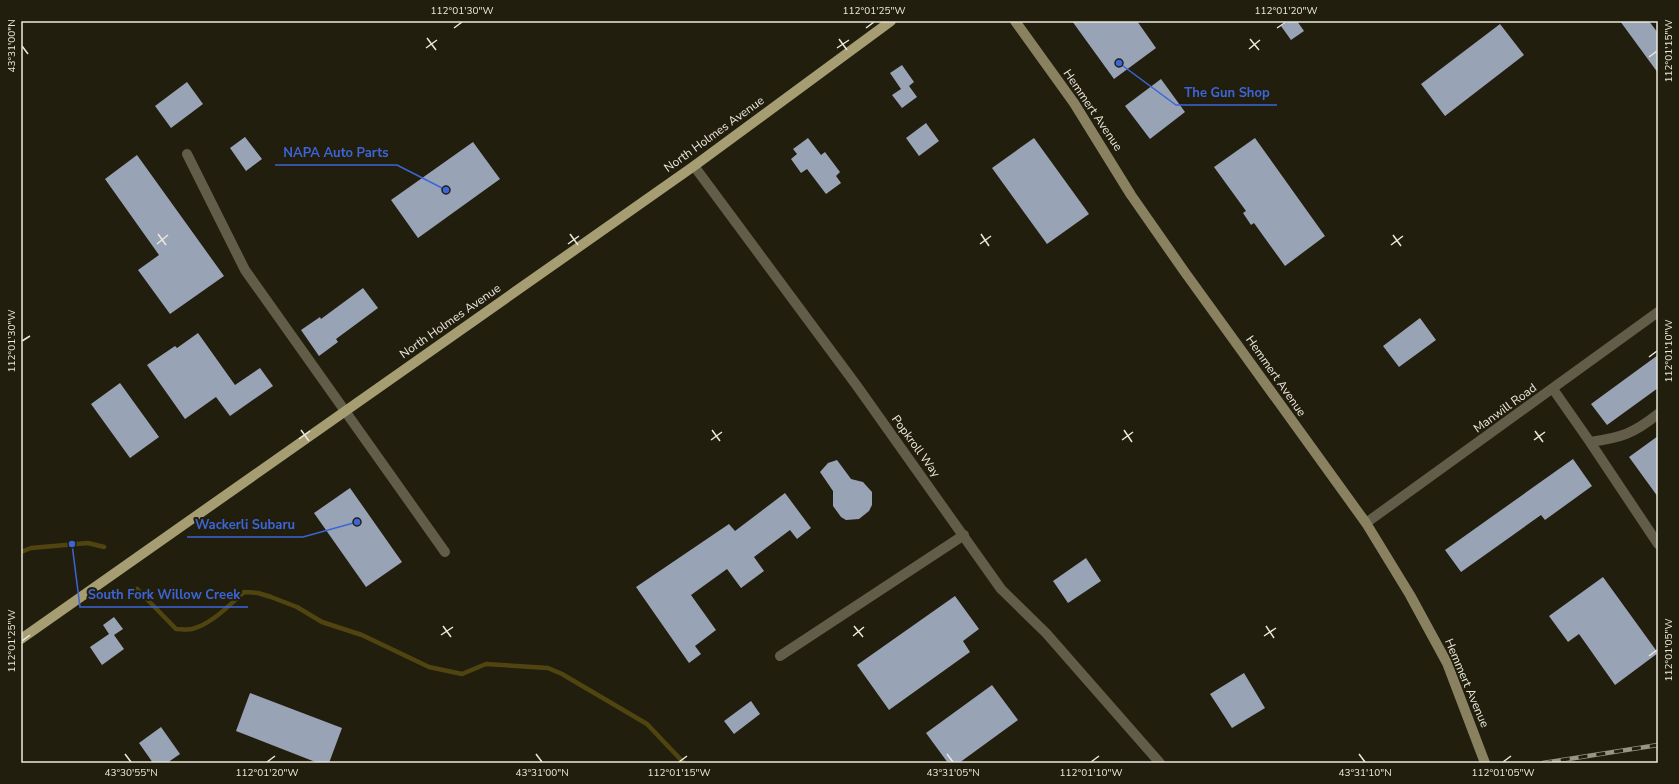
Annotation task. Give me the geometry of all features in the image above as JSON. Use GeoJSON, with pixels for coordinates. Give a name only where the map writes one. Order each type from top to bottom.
{"type":"FeatureCollection","features":[{"type":"Feature","properties":{"kind":"main road","name":"North Holmes Avenue"},"geometry":{"type":"LineString","coordinates":[[21,639],[694,166],[891,21]]}},
{"type":"Feature","properties":{"kind":"street","name":"Hemmert Avenue"},"geometry":{"type":"LineString","coordinates":[[1015,21],[1074,103],[1131,195],[1184,271],[1366,523],[1410,595],[1447,663],[1485,763]]}},
{"type":"Feature","properties":{"kind":"street"},"geometry":{"type":"LineString","coordinates":[[187,154],[245,270],[445,552]]}},
{"type":"Feature","properties":{"kind":"street","name":"Popkroll Way"},"geometry":{"type":"LineString","coordinates":[[694,166],[857,386],[1001,589],[1046,633],[1160,763]]}},
{"type":"Feature","properties":{"kind":"street","name":"Manwill Road"},"geometry":{"type":"LineString","coordinates":[[1366,523],[1658,312]]}},
{"type":"Feature","properties":{"kind":"street"},"geometry":{"type":"LineString","coordinates":[[1553,389],[1658,544]]}},
{"type":"Feature","properties":{"kind":"street"},"geometry":{"type":"LineString","coordinates":[[1590,442],[1619,438],[1646,424],[1658,414]]}},
{"type":"Feature","properties":{"kind":"street"},"geometry":{"type":"LineString","coordinates":[[780,656],[964,535]]}},
{"type":"Feature","properties":{"kind":"building"},"geometry":{"type":"Polygon","coordinates":[[[1072,21],[1137,21],[1156,48],[1114,79],[1072,21]]]}},
{"type":"Feature","properties":{"kind":"building"},"geometry":{"type":"Polygon","coordinates":[[[1289,21],[1297,21],[1304,31],[1291,40],[1281,26],[1289,21]]]}},
{"type":"Feature","properties":{"kind":"building"},"geometry":{"type":"Polygon","coordinates":[[[1620,21],[1649,21],[1658,33],[1658,73],[1620,21]]]}},
{"type":"Feature","properties":{"kind":"building"},"geometry":{"type":"Polygon","coordinates":[[[1500,24],[1524,55],[1445,116],[1421,84],[1500,24]]]}},
{"type":"Feature","properties":{"kind":"building"},"geometry":{"type":"Polygon","coordinates":[[[902,65],[914,82],[909,86],[917,97],[902,108],[892,95],[901,89],[890,73],[902,65]]]}},
{"type":"Feature","properties":{"kind":"building"},"geometry":{"type":"Polygon","coordinates":[[[1161,79],[1185,112],[1150,139],[1125,106],[1161,79]]]}},
{"type":"Feature","properties":{"kind":"building"},"geometry":{"type":"Polygon","coordinates":[[[187,82],[203,104],[171,128],[155,106],[187,82]]]}},
{"type":"Feature","properties":{"kind":"building"},"geometry":{"type":"Polygon","coordinates":[[[926,123],[939,141],[919,156],[906,138],[926,123]]]}},
{"type":"Feature","properties":{"kind":"building"},"geometry":{"type":"Polygon","coordinates":[[[245,137],[262,159],[246,171],[230,148],[245,137]]]}},
{"type":"Feature","properties":{"kind":"building"},"geometry":{"type":"Polygon","coordinates":[[[808,138],[821,155],[825,152],[840,172],[836,176],[841,183],[826,194],[807,169],[801,173],[791,159],[797,154],[793,149],[808,138]]]}},
{"type":"Feature","properties":{"kind":"building"},"geometry":{"type":"Polygon","coordinates":[[[1034,138],[1089,214],[1047,244],[992,168],[1034,138]]]}},
{"type":"Feature","properties":{"kind":"building"},"geometry":{"type":"Polygon","coordinates":[[[1255,138],[1325,236],[1285,266],[1254,223],[1251,225],[1243,213],[1246,211],[1214,167],[1255,138]]]}},
{"type":"Feature","properties":{"kind":"building"},"geometry":{"type":"Polygon","coordinates":[[[473,142],[500,179],[418,238],[391,200],[473,142]]]}},
{"type":"Feature","properties":{"kind":"building"},"geometry":{"type":"Polygon","coordinates":[[[137,155],[224,276],[170,314],[138,270],[159,255],[105,179],[137,155]]]}},
{"type":"Feature","properties":{"kind":"building"},"geometry":{"type":"Polygon","coordinates":[[[363,288],[378,308],[336,339],[338,342],[319,356],[301,330],[320,317],[321,319],[363,288]]]}},
{"type":"Feature","properties":{"kind":"building"},"geometry":{"type":"Polygon","coordinates":[[[1420,318],[1436,340],[1399,367],[1383,346],[1420,318]]]}},
{"type":"Feature","properties":{"kind":"building"},"geometry":{"type":"Polygon","coordinates":[[[198,333],[235,385],[260,368],[273,386],[230,416],[216,397],[185,419],[147,365],[175,346],[177,348],[198,333]]]}},
{"type":"Feature","properties":{"kind":"building"},"geometry":{"type":"Polygon","coordinates":[[[1658,355],[1658,388],[1607,425],[1591,404],[1658,355]]]}},
{"type":"Feature","properties":{"kind":"building"},"geometry":{"type":"Polygon","coordinates":[[[120,383],[159,437],[130,458],[91,404],[120,383]]]}},
{"type":"Feature","properties":{"kind":"building"},"geometry":{"type":"Polygon","coordinates":[[[1658,436],[1658,497],[1629,457],[1658,436]]]}},
{"type":"Feature","properties":{"kind":"building"},"geometry":{"type":"Polygon","coordinates":[[[1573,459],[1592,486],[1545,520],[1541,515],[1461,572],[1445,550],[1573,459]]]}},
{"type":"Feature","properties":{"kind":"building"},"geometry":{"type":"Polygon","coordinates":[[[837,460],[851,479],[863,482],[872,492],[872,505],[869,511],[859,519],[846,520],[841,517],[833,506],[833,491],[820,472],[828,463],[837,460]]]}},
{"type":"Feature","properties":{"kind":"building"},"geometry":{"type":"Polygon","coordinates":[[[350,488],[402,562],[366,587],[314,513],[350,488]]]}},
{"type":"Feature","properties":{"kind":"building"},"geometry":{"type":"Polygon","coordinates":[[[785,493],[811,528],[797,539],[790,530],[754,557],[764,571],[741,588],[727,569],[691,595],[716,630],[695,646],[701,654],[689,663],[636,587],[729,524],[735,531],[785,493]]]}},
{"type":"Feature","properties":{"kind":"building"},"geometry":{"type":"Polygon","coordinates":[[[1086,558],[1101,581],[1068,603],[1053,581],[1086,558]]]}},
{"type":"Feature","properties":{"kind":"building"},"geometry":{"type":"Polygon","coordinates":[[[1603,577],[1658,653],[1615,685],[1579,634],[1568,642],[1549,616],[1603,577]]]}},
{"type":"Feature","properties":{"kind":"building"},"geometry":{"type":"Polygon","coordinates":[[[955,596],[979,629],[963,641],[970,652],[889,710],[857,665],[955,596]]]}},
{"type":"Feature","properties":{"kind":"building"},"geometry":{"type":"Polygon","coordinates":[[[114,617],[123,629],[114,635],[124,649],[102,665],[90,647],[109,634],[103,625],[114,617]]]}},
{"type":"Feature","properties":{"kind":"building"},"geometry":{"type":"Polygon","coordinates":[[[1244,673],[1265,708],[1232,728],[1210,694],[1244,673]]]}},
{"type":"Feature","properties":{"kind":"building"},"geometry":{"type":"Polygon","coordinates":[[[992,685],[1018,720],[959,763],[948,763],[926,733],[992,685]]]}},
{"type":"Feature","properties":{"kind":"building"},"geometry":{"type":"Polygon","coordinates":[[[250,693],[342,728],[329,763],[318,763],[236,731],[250,693]]]}},
{"type":"Feature","properties":{"kind":"building"},"geometry":{"type":"Polygon","coordinates":[[[751,701],[760,714],[734,734],[724,721],[751,701]]]}},
{"type":"Feature","properties":{"kind":"building"},"geometry":{"type":"Polygon","coordinates":[[[161,727],[180,754],[167,763],[153,763],[139,743],[161,727]]]}},
{"type":"Feature","properties":{"kind":"waterway"},"geometry":{"type":"LineString","coordinates":[[21,552],[31,548],[88,543],[104,547]]}},
{"type":"Feature","properties":{"kind":"waterway"},"geometry":{"type":"LineString","coordinates":[[137,589],[176,629],[190,629],[199,627],[220,614],[244,592],[258,593],[297,607],[322,622],[362,635],[429,667],[462,674],[486,664],[548,668],[562,674],[647,724],[684,763]]}},
{"type":"Feature","properties":{"kind":"railway"},"geometry":{"type":"LineString","coordinates":[[1543,763],[1658,745]]}},
{"type":"Feature","properties":{"kind":"place","name":"The Gun Shop"},"geometry":{"type":"Point","coordinates":[1119,63]}},
{"type":"Feature","properties":{"kind":"place","name":"NAPA Auto Parts"},"geometry":{"type":"Point","coordinates":[446,190]}},
{"type":"Feature","properties":{"kind":"place","name":"Wackerli Subaru"},"geometry":{"type":"Point","coordinates":[357,522]}},
{"type":"Feature","properties":{"kind":"place","name":"South Fork Willow Creek"},"geometry":{"type":"Point","coordinates":[72,544]}}]}
